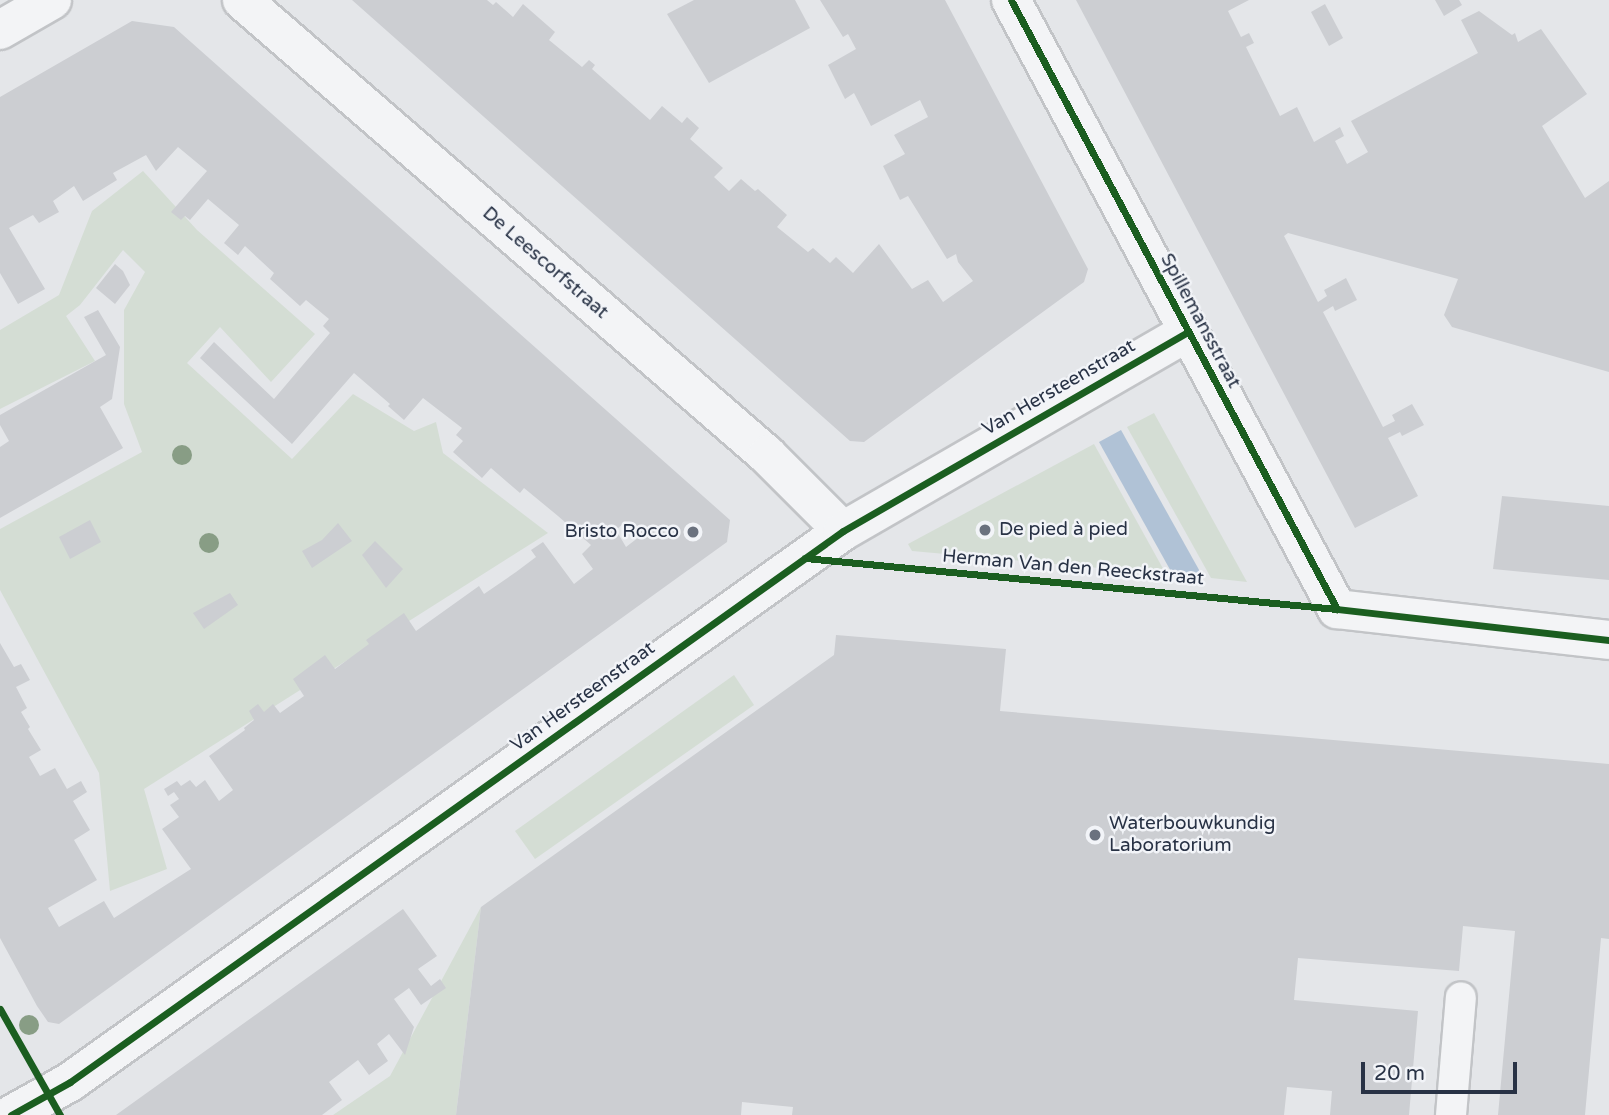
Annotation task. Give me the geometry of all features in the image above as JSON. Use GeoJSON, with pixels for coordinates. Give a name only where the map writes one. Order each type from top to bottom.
{"type":"FeatureCollection","features":[{"type":"Feature","properties":{"kind":"street"},"geometry":{"type":"LineString","coordinates":[[0,30],[52,0]]}},
{"type":"Feature","properties":{"kind":"street","name":"De Leescorfstraat"},"geometry":{"type":"LineString","coordinates":[[242,0],[766,455],[843,531]]}},
{"type":"Feature","properties":{"kind":"street","name":"Spillemansstraat"},"geometry":{"type":"LineString","coordinates":[[1011,0],[1338,609],[1609,640]]}},
{"type":"Feature","properties":{"kind":"street","name":"Van Hersteenstraat"},"geometry":{"type":"LineString","coordinates":[[13,1115],[70,1082],[843,531],[1188,332]]}},
{"type":"Feature","properties":{"kind":"street"},"geometry":{"type":"LineString","coordinates":[[0,1092],[13,1115]]}},
{"type":"Feature","properties":{"kind":"lane"},"geometry":{"type":"LineString","coordinates":[[1451,1115],[1461,998]]}},
{"type":"Feature","properties":{"kind":"shaded area"},"geometry":{"type":"Polygon","coordinates":[[[143,171],[197,230],[315,334],[271,382],[220,327],[187,363],[292,459],[353,394],[414,431],[436,422],[443,453],[548,533],[144,789],[167,869],[110,891],[99,773],[0,590],[0,529],[142,452],[124,404],[124,310],[145,272],[123,250],[80,305],[66,316],[95,361],[0,409],[0,330],[59,295],[92,211],[143,171]]]}},
{"type":"Feature","properties":{"kind":"shaded area"},"geometry":{"type":"Polygon","coordinates":[[[1154,413],[1247,582],[1211,578],[1127,427],[1154,413]]]}},
{"type":"Feature","properties":{"kind":"shaded area"},"geometry":{"type":"Polygon","coordinates":[[[1094,444],[1166,574],[912,551],[908,544],[1094,444]]]}},
{"type":"Feature","properties":{"kind":"shaded area"},"geometry":{"type":"Polygon","coordinates":[[[734,675],[754,705],[535,859],[515,831],[734,675]]]}},
{"type":"Feature","properties":{"kind":"shaded area"},"geometry":{"type":"Polygon","coordinates":[[[481,907],[456,1115],[333,1115],[390,1076],[481,907]]]}},
{"type":"Feature","properties":{"kind":"water"},"geometry":{"type":"Polygon","coordinates":[[[1121,430],[1203,577],[1173,575],[1099,442],[1121,430]]]}},
{"type":"Feature","properties":{"kind":"building"},"geometry":{"type":"Polygon","coordinates":[[[352,0],[487,0],[493,5],[496,2],[513,17],[523,4],[555,32],[549,40],[582,67],[589,60],[595,65],[592,69],[650,120],[662,106],[682,123],[687,117],[699,128],[690,139],[723,168],[714,177],[729,191],[741,179],[755,191],[758,189],[787,215],[777,227],[808,252],[813,248],[830,263],[836,257],[853,273],[879,244],[912,289],[928,280],[943,302],[973,281],[958,262],[956,254],[947,259],[908,196],[900,200],[883,166],[905,154],[894,135],[928,117],[920,100],[871,126],[854,93],[845,99],[828,65],[856,49],[848,34],[843,37],[820,0],[945,0],[1088,269],[1084,282],[864,442],[850,441],[352,0]]]}},
{"type":"Feature","properties":{"kind":"building"},"geometry":{"type":"Polygon","coordinates":[[[694,0],[795,0],[810,28],[709,83],[667,14],[694,0]]]}},
{"type":"Feature","properties":{"kind":"building"},"geometry":{"type":"Polygon","coordinates":[[[1076,0],[1249,0],[1228,11],[1241,37],[1249,33],[1254,43],[1246,47],[1280,116],[1297,107],[1314,142],[1340,127],[1344,136],[1335,141],[1347,164],[1368,152],[1351,121],[1478,53],[1461,20],[1479,11],[1512,35],[1515,33],[1518,42],[1541,29],[1587,94],[1542,126],[1585,198],[1609,181],[1609,372],[1452,327],[1444,315],[1458,279],[1288,233],[1284,236],[1318,302],[1327,296],[1324,290],[1346,278],[1357,300],[1335,311],[1333,306],[1323,312],[1383,427],[1395,421],[1392,415],[1412,404],[1424,425],[1402,436],[1400,432],[1388,438],[1418,496],[1355,528],[1076,0]]]}},
{"type":"Feature","properties":{"kind":"building"},"geometry":{"type":"Polygon","coordinates":[[[1435,0],[1459,0],[1462,5],[1444,16],[1435,0]]]}},
{"type":"Feature","properties":{"kind":"building"},"geometry":{"type":"Polygon","coordinates":[[[1325,4],[1343,38],[1329,46],[1311,12],[1325,4]]]}},
{"type":"Feature","properties":{"kind":"building"},"geometry":{"type":"Polygon","coordinates":[[[132,21],[174,27],[730,520],[727,542],[59,1024],[48,1022],[37,1006],[0,938],[0,643],[14,667],[21,664],[30,680],[16,687],[27,708],[21,712],[41,750],[29,757],[40,776],[55,768],[67,789],[81,781],[87,792],[73,801],[90,830],[74,840],[97,880],[48,908],[59,927],[104,901],[114,918],[191,869],[162,829],[179,817],[170,805],[179,799],[174,792],[168,796],[164,789],[177,781],[181,786],[190,780],[196,787],[205,780],[219,801],[233,790],[209,756],[245,730],[254,720],[249,711],[258,704],[264,712],[273,704],[280,713],[304,696],[293,679],[325,655],[335,669],[369,644],[366,640],[404,613],[416,631],[479,586],[484,594],[516,572],[536,557],[531,550],[543,542],[574,584],[593,569],[582,554],[591,545],[558,516],[524,488],[520,493],[491,468],[482,478],[453,452],[463,441],[456,435],[462,428],[423,398],[404,420],[354,373],[292,444],[200,358],[214,342],[274,399],[330,333],[323,326],[329,319],[306,300],[300,306],[270,279],[274,273],[245,246],[238,255],[224,243],[239,225],[208,199],[190,220],[185,216],[181,220],[171,212],[207,171],[178,147],[156,171],[146,155],[113,173],[117,180],[83,201],[74,186],[53,201],[59,212],[39,223],[33,215],[9,228],[45,289],[18,304],[0,273],[0,97],[132,21]],[[625,522],[616,530],[626,547],[639,537],[625,522]]]}},
{"type":"Feature","properties":{"kind":"building"},"geometry":{"type":"Polygon","coordinates":[[[115,264],[123,271],[130,285],[115,304],[96,288],[115,264]]]}},
{"type":"Feature","properties":{"kind":"building"},"geometry":{"type":"Polygon","coordinates":[[[98,310],[120,347],[112,399],[100,407],[123,448],[0,518],[0,447],[9,441],[0,425],[0,415],[106,355],[84,317],[98,310]]]}},
{"type":"Feature","properties":{"kind":"building"},"geometry":{"type":"Polygon","coordinates":[[[1502,496],[1609,506],[1609,580],[1493,569],[1502,496]]]}},
{"type":"Feature","properties":{"kind":"building"},"geometry":{"type":"Polygon","coordinates":[[[90,520],[101,542],[70,559],[59,537],[90,520]]]}},
{"type":"Feature","properties":{"kind":"building"},"geometry":{"type":"Polygon","coordinates":[[[338,523],[352,541],[312,568],[302,551],[322,540],[338,523]]]}},
{"type":"Feature","properties":{"kind":"building"},"geometry":{"type":"Polygon","coordinates":[[[375,541],[403,569],[386,588],[362,555],[375,541]]]}},
{"type":"Feature","properties":{"kind":"building"},"geometry":{"type":"Polygon","coordinates":[[[230,593],[238,605],[204,629],[193,613],[230,593]]]}},
{"type":"Feature","properties":{"kind":"building","name":"Waterbouwkundig Laboratorium"},"geometry":{"type":"Polygon","coordinates":[[[836,635],[1006,649],[1000,711],[1609,764],[1609,939],[1601,938],[1585,1115],[1498,1115],[1515,931],[1463,926],[1459,971],[1298,958],[1294,1000],[1418,1011],[1409,1115],[1330,1115],[1332,1091],[1287,1087],[1284,1115],[792,1115],[793,1107],[742,1102],[741,1115],[456,1115],[481,907],[834,655],[836,635]]]}},
{"type":"Feature","properties":{"kind":"building"},"geometry":{"type":"Polygon","coordinates":[[[403,909],[437,956],[418,969],[431,986],[440,979],[446,988],[421,1005],[409,988],[394,999],[414,1027],[405,1055],[389,1034],[377,1044],[388,1061],[369,1075],[358,1060],[329,1082],[342,1100],[322,1115],[116,1115],[403,909]]]}},
{"type":"Feature","properties":{"kind":"cycle path"},"geometry":{"type":"LineString","coordinates":[[1011,0],[1337,609],[1609,640]]}},
{"type":"Feature","properties":{"kind":"cycle path"},"geometry":{"type":"LineString","coordinates":[[11,1115],[70,1082],[843,531],[1188,332]]}},
{"type":"Feature","properties":{"kind":"cycle path","name":"Herman Van den Reeckstraat"},"geometry":{"type":"LineString","coordinates":[[805,558],[1337,609]]}},
{"type":"Feature","properties":{"kind":"cycle path"},"geometry":{"type":"LineString","coordinates":[[0,1009],[60,1115]]}},
{"type":"Feature","properties":{"kind":"place","name":"De pied à pied"},"geometry":{"type":"Point","coordinates":[985,530]}},
{"type":"Feature","properties":{"kind":"place","name":"Bristo Rocco"},"geometry":{"type":"Point","coordinates":[693,532]}},
{"type":"Feature","properties":{"kind":"place","name":"Waterbouwkundig Laboratorium"},"geometry":{"type":"Point","coordinates":[1095,835]}}]}
